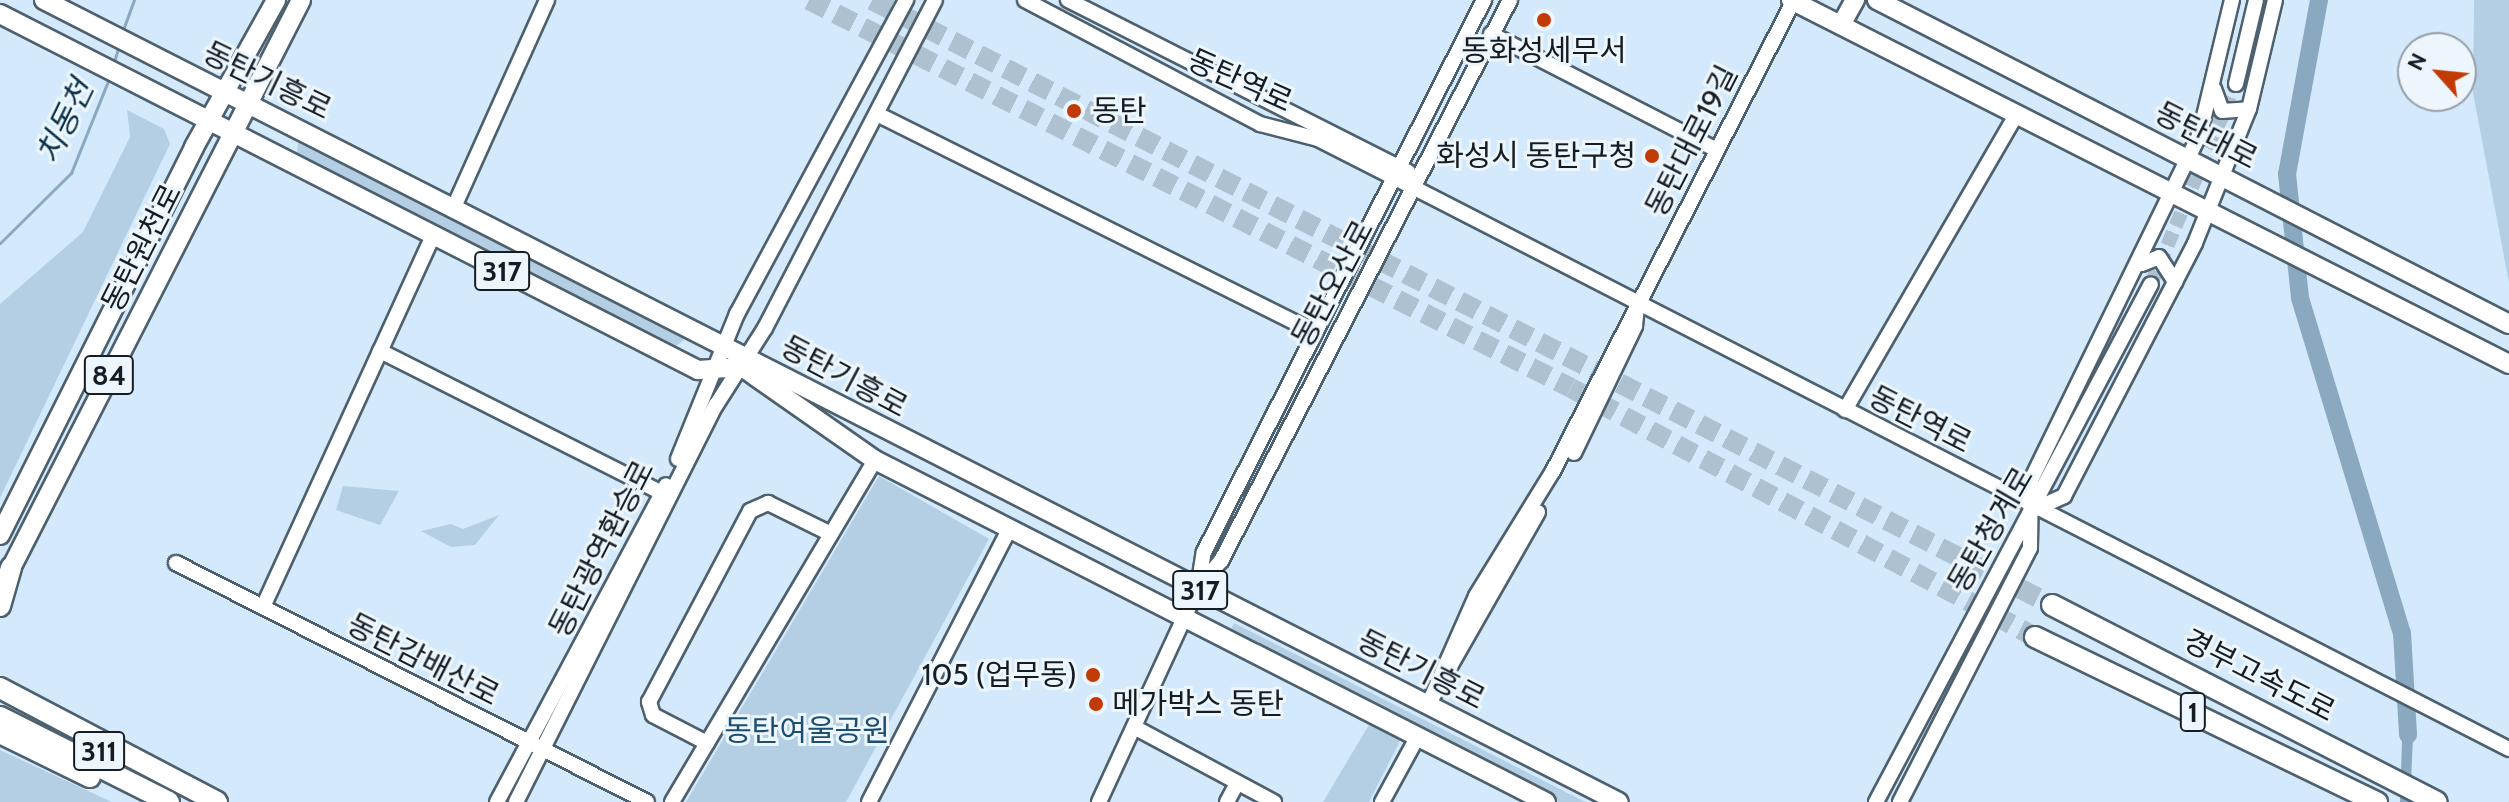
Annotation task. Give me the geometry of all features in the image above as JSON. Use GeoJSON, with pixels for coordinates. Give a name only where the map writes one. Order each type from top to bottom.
{"type":"FeatureCollection","features":[{"type":"Feature","properties":{"kind":"highway"},"geometry":{"type":"LineString","coordinates":[[0,606],[11,568]]}},
{"type":"Feature","properties":{"kind":"highway","name":"경부고속도로"},"geometry":{"type":"LineString","coordinates":[[2052,605],[2437,802]]}},
{"type":"Feature","properties":{"kind":"highway","name":"경부고속도로"},"geometry":{"type":"LineString","coordinates":[[2035,637],[2377,802]]}},
{"type":"Feature","properties":{"kind":"highway"},"geometry":{"type":"LineString","coordinates":[[0,671],[61,721]]}},
{"type":"Feature","properties":{"kind":"highway"},"geometry":{"type":"LineString","coordinates":[[0,688],[217,802]]}},
{"type":"Feature","properties":{"kind":"highway","name":"311"},"geometry":{"type":"LineString","coordinates":[[0,701],[199,802]]}},
{"type":"Feature","properties":{"kind":"highway","name":"311"},"geometry":{"type":"LineString","coordinates":[[0,717],[169,802]]}},
{"type":"Feature","properties":{"kind":"highway"},"geometry":{"type":"LineString","coordinates":[[0,736],[141,802]]}},
{"type":"Feature","properties":{"kind":"main road","name":"동탄기흥로"},"geometry":{"type":"LineString","coordinates":[[44,0],[724,345],[875,460],[1546,802]]}},
{"type":"Feature","properties":{"kind":"main road","name":"84"},"geometry":{"type":"LineString","coordinates":[[227,92],[276,0]]}},
{"type":"Feature","properties":{"kind":"main road","name":"84"},"geometry":{"type":"LineString","coordinates":[[248,103],[301,0]]}},
{"type":"Feature","properties":{"kind":"main road"},"geometry":{"type":"LineString","coordinates":[[1793,0],[2173,196],[2509,364]]}},
{"type":"Feature","properties":{"kind":"main road"},"geometry":{"type":"LineString","coordinates":[[1841,25],[1855,0]]}},
{"type":"Feature","properties":{"kind":"main road","name":"동탄대로"},"geometry":{"type":"LineString","coordinates":[[1877,0],[2509,324]]}},
{"type":"Feature","properties":{"kind":"main road","name":"동탄기흥로"},"geometry":{"type":"LineString","coordinates":[[0,14],[698,370],[745,363],[1619,802]]}},
{"type":"Feature","properties":{"kind":"main road","name":"동탄원천로"},"geometry":{"type":"LineString","coordinates":[[0,535],[209,121],[227,92]]}},
{"type":"Feature","properties":{"kind":"main road","name":"동탄원천로"},"geometry":{"type":"LineString","coordinates":[[0,590],[248,103]]}},
{"type":"Feature","properties":{"kind":"main road"},"geometry":{"type":"LineString","coordinates":[[291,163],[287,149],[308,132]]}},
{"type":"Feature","properties":{"kind":"main road"},"geometry":{"type":"LineString","coordinates":[[668,355],[687,344],[687,327]]}},
{"type":"Feature","properties":{"kind":"street"},"geometry":{"type":"LineString","coordinates":[[454,207],[547,0]]}},
{"type":"Feature","properties":{"kind":"street","name":"동탄광역환승로"},"geometry":{"type":"LineString","coordinates":[[497,802],[662,493],[707,400],[715,368],[737,314],[906,0]]}},
{"type":"Feature","properties":{"kind":"street"},"geometry":{"type":"LineString","coordinates":[[935,0],[877,114],[1314,332]]}},
{"type":"Feature","properties":{"kind":"street","name":"동탄역로"},"geometry":{"type":"LineString","coordinates":[[1068,0],[1398,173],[1437,200],[2035,509],[2509,749]]}},
{"type":"Feature","properties":{"kind":"street","name":"동탄오산로"},"geometry":{"type":"LineString","coordinates":[[1198,588],[1204,552],[1484,0]]}},
{"type":"Feature","properties":{"kind":"street","name":"동탄오산로"},"geometry":{"type":"LineString","coordinates":[[1099,802],[1198,588],[1221,561],[1510,0]]}},
{"type":"Feature","properties":{"kind":"street","name":"동탄대로19길"},"geometry":{"type":"LineString","coordinates":[[1428,705],[1580,440],[1635,326],[1637,303],[1793,0]]}},
{"type":"Feature","properties":{"kind":"street"},"geometry":{"type":"LineString","coordinates":[[1900,802],[2030,548],[2035,509],[2031,480],[2160,225],[2200,133],[2214,89],[2232,0]]}},
{"type":"Feature","properties":{"kind":"street"},"geometry":{"type":"LineString","coordinates":[[2236,84],[2256,0]]}},
{"type":"Feature","properties":{"kind":"street"},"geometry":{"type":"LineString","coordinates":[[2035,509],[2064,496],[2195,243],[2249,109],[2275,0]]}},
{"type":"Feature","properties":{"kind":"street","name":"동탄역로"},"geometry":{"type":"LineString","coordinates":[[1029,1],[1260,124],[1318,139],[1398,173]]}},
{"type":"Feature","properties":{"kind":"street"},"geometry":{"type":"LineString","coordinates":[[1491,34],[1717,150]]}},
{"type":"Feature","properties":{"kind":"street"},"geometry":{"type":"LineString","coordinates":[[2214,89],[2222,111],[2249,109]]}},
{"type":"Feature","properties":{"kind":"street","name":"동탄광역환승로"},"geometry":{"type":"LineString","coordinates":[[516,802],[545,750],[716,405],[765,328],[877,114]]}},
{"type":"Feature","properties":{"kind":"street"},"geometry":{"type":"LineString","coordinates":[[1845,410],[2016,115]]}},
{"type":"Feature","properties":{"kind":"street"},"geometry":{"type":"LineString","coordinates":[[263,607],[433,235]]}},
{"type":"Feature","properties":{"kind":"street"},"geometry":{"type":"LineString","coordinates":[[2139,267],[2159,257],[2175,282]]}},
{"type":"Feature","properties":{"kind":"street","name":"동탄청계로"},"geometry":{"type":"LineString","coordinates":[[1876,802],[2011,539],[2035,509],[2151,284]]}},
{"type":"Feature","properties":{"kind":"street"},"geometry":{"type":"LineString","coordinates":[[380,351],[662,493]]}},
{"type":"Feature","properties":{"kind":"street","name":"동탄기흥로"},"geometry":{"type":"LineString","coordinates":[[672,802],[875,460]]}},
{"type":"Feature","properties":{"kind":"street"},"geometry":{"type":"LineString","coordinates":[[707,743],[653,715],[649,702],[750,511],[768,503],[831,534]]}},
{"type":"Feature","properties":{"kind":"street"},"geometry":{"type":"LineString","coordinates":[[869,802],[1009,530]]}},
{"type":"Feature","properties":{"kind":"street","name":"동탄감배산로"},"geometry":{"type":"LineString","coordinates":[[176,563],[647,802]]}},
{"type":"Feature","properties":{"kind":"street"},"geometry":{"type":"LineString","coordinates":[[1134,727],[1274,802]]}},
{"type":"Feature","properties":{"kind":"street"},"geometry":{"type":"LineString","coordinates":[[1382,802],[1418,736]]}},
{"type":"Feature","properties":{"kind":"street"},"geometry":{"type":"LineString","coordinates":[[1227,802],[1237,783]]}},
{"type":"Feature","properties":{"kind":"green space"},"geometry":{"type":"Polygon","coordinates":[[[2474,0],[2509,0],[2509,283],[2477,112],[2477,32],[2474,32],[2474,0]]]}},
{"type":"Feature","properties":{"kind":"green space"},"geometry":{"type":"Polygon","coordinates":[[[127,110],[164,129],[170,144],[0,498],[0,304],[83,232],[130,137],[127,110]]]}},
{"type":"Feature","properties":{"kind":"green space"},"geometry":{"type":"Polygon","coordinates":[[[298,143],[680,332],[684,340],[676,346],[527,277],[296,161],[298,143]]]}},
{"type":"Feature","properties":{"kind":"green space","name":"동탄여울공원"},"geometry":{"type":"Polygon","coordinates":[[[879,476],[989,539],[846,802],[686,802],[879,476]]]}},
{"type":"Feature","properties":{"kind":"green space"},"geometry":{"type":"Polygon","coordinates":[[[343,486],[399,491],[380,525],[336,510],[343,486]]]}},
{"type":"Feature","properties":{"kind":"green space"},"geometry":{"type":"Polygon","coordinates":[[[499,515],[475,545],[451,547],[421,531],[451,524],[463,529],[499,515]]]}},
{"type":"Feature","properties":{"kind":"green space"},"geometry":{"type":"Polygon","coordinates":[[[1234,623],[1585,802],[1559,802],[1229,634],[1234,623]]]}},
{"type":"Feature","properties":{"kind":"green space"},"geometry":{"type":"Polygon","coordinates":[[[1370,723],[1401,739],[1369,802],[1323,802],[1370,723]]]}},
{"type":"Feature","properties":{"kind":"green space"},"geometry":{"type":"Polygon","coordinates":[[[0,750],[112,802],[0,802],[0,750]]]}},
{"type":"Feature","properties":{"kind":"shaded area"},"geometry":{"type":"Polygon","coordinates":[[[2403,711],[2414,716],[2410,802],[2400,802],[2403,711]]]}},
{"type":"Feature","properties":{"kind":"waterway","name":"치동천"},"geometry":{"type":"LineString","coordinates":[[123,30],[134,0]]}},
{"type":"Feature","properties":{"kind":"waterway"},"geometry":{"type":"LineString","coordinates":[[2319,0],[2287,174],[2300,298],[2402,633],[2408,735]]}},
{"type":"Feature","properties":{"kind":"waterway","name":"치동천"},"geometry":{"type":"LineString","coordinates":[[113,65],[119,45]]}},
{"type":"Feature","properties":{"kind":"waterway","name":"치동천"},"geometry":{"type":"LineString","coordinates":[[0,243],[71,173],[110,76]]}},
{"type":"Feature","properties":{"kind":"tunnel"},"geometry":{"type":"LineString","coordinates":[[809,0],[1571,388],[2035,637]]}},
{"type":"Feature","properties":{"kind":"tunnel"},"geometry":{"type":"LineString","coordinates":[[872,0],[2052,605]]}},
{"type":"Feature","properties":{"kind":"tunnel"},"geometry":{"type":"LineString","coordinates":[[2151,284],[2236,84]]}},
{"type":"Feature","properties":{"kind":"place","name":"동화성세무서"},"geometry":{"type":"Point","coordinates":[1544,20]}},
{"type":"Feature","properties":{"kind":"place","name":"동탄"},"geometry":{"type":"Point","coordinates":[1074,111]}},
{"type":"Feature","properties":{"kind":"place","name":"화성시 동탄구청"},"geometry":{"type":"Point","coordinates":[1652,156]}},
{"type":"Feature","properties":{"kind":"place","name":"105 (업무동)"},"geometry":{"type":"Point","coordinates":[1093,675]}},
{"type":"Feature","properties":{"kind":"place","name":"메가박스 동탄"},"geometry":{"type":"Point","coordinates":[1096,704]}}]}
